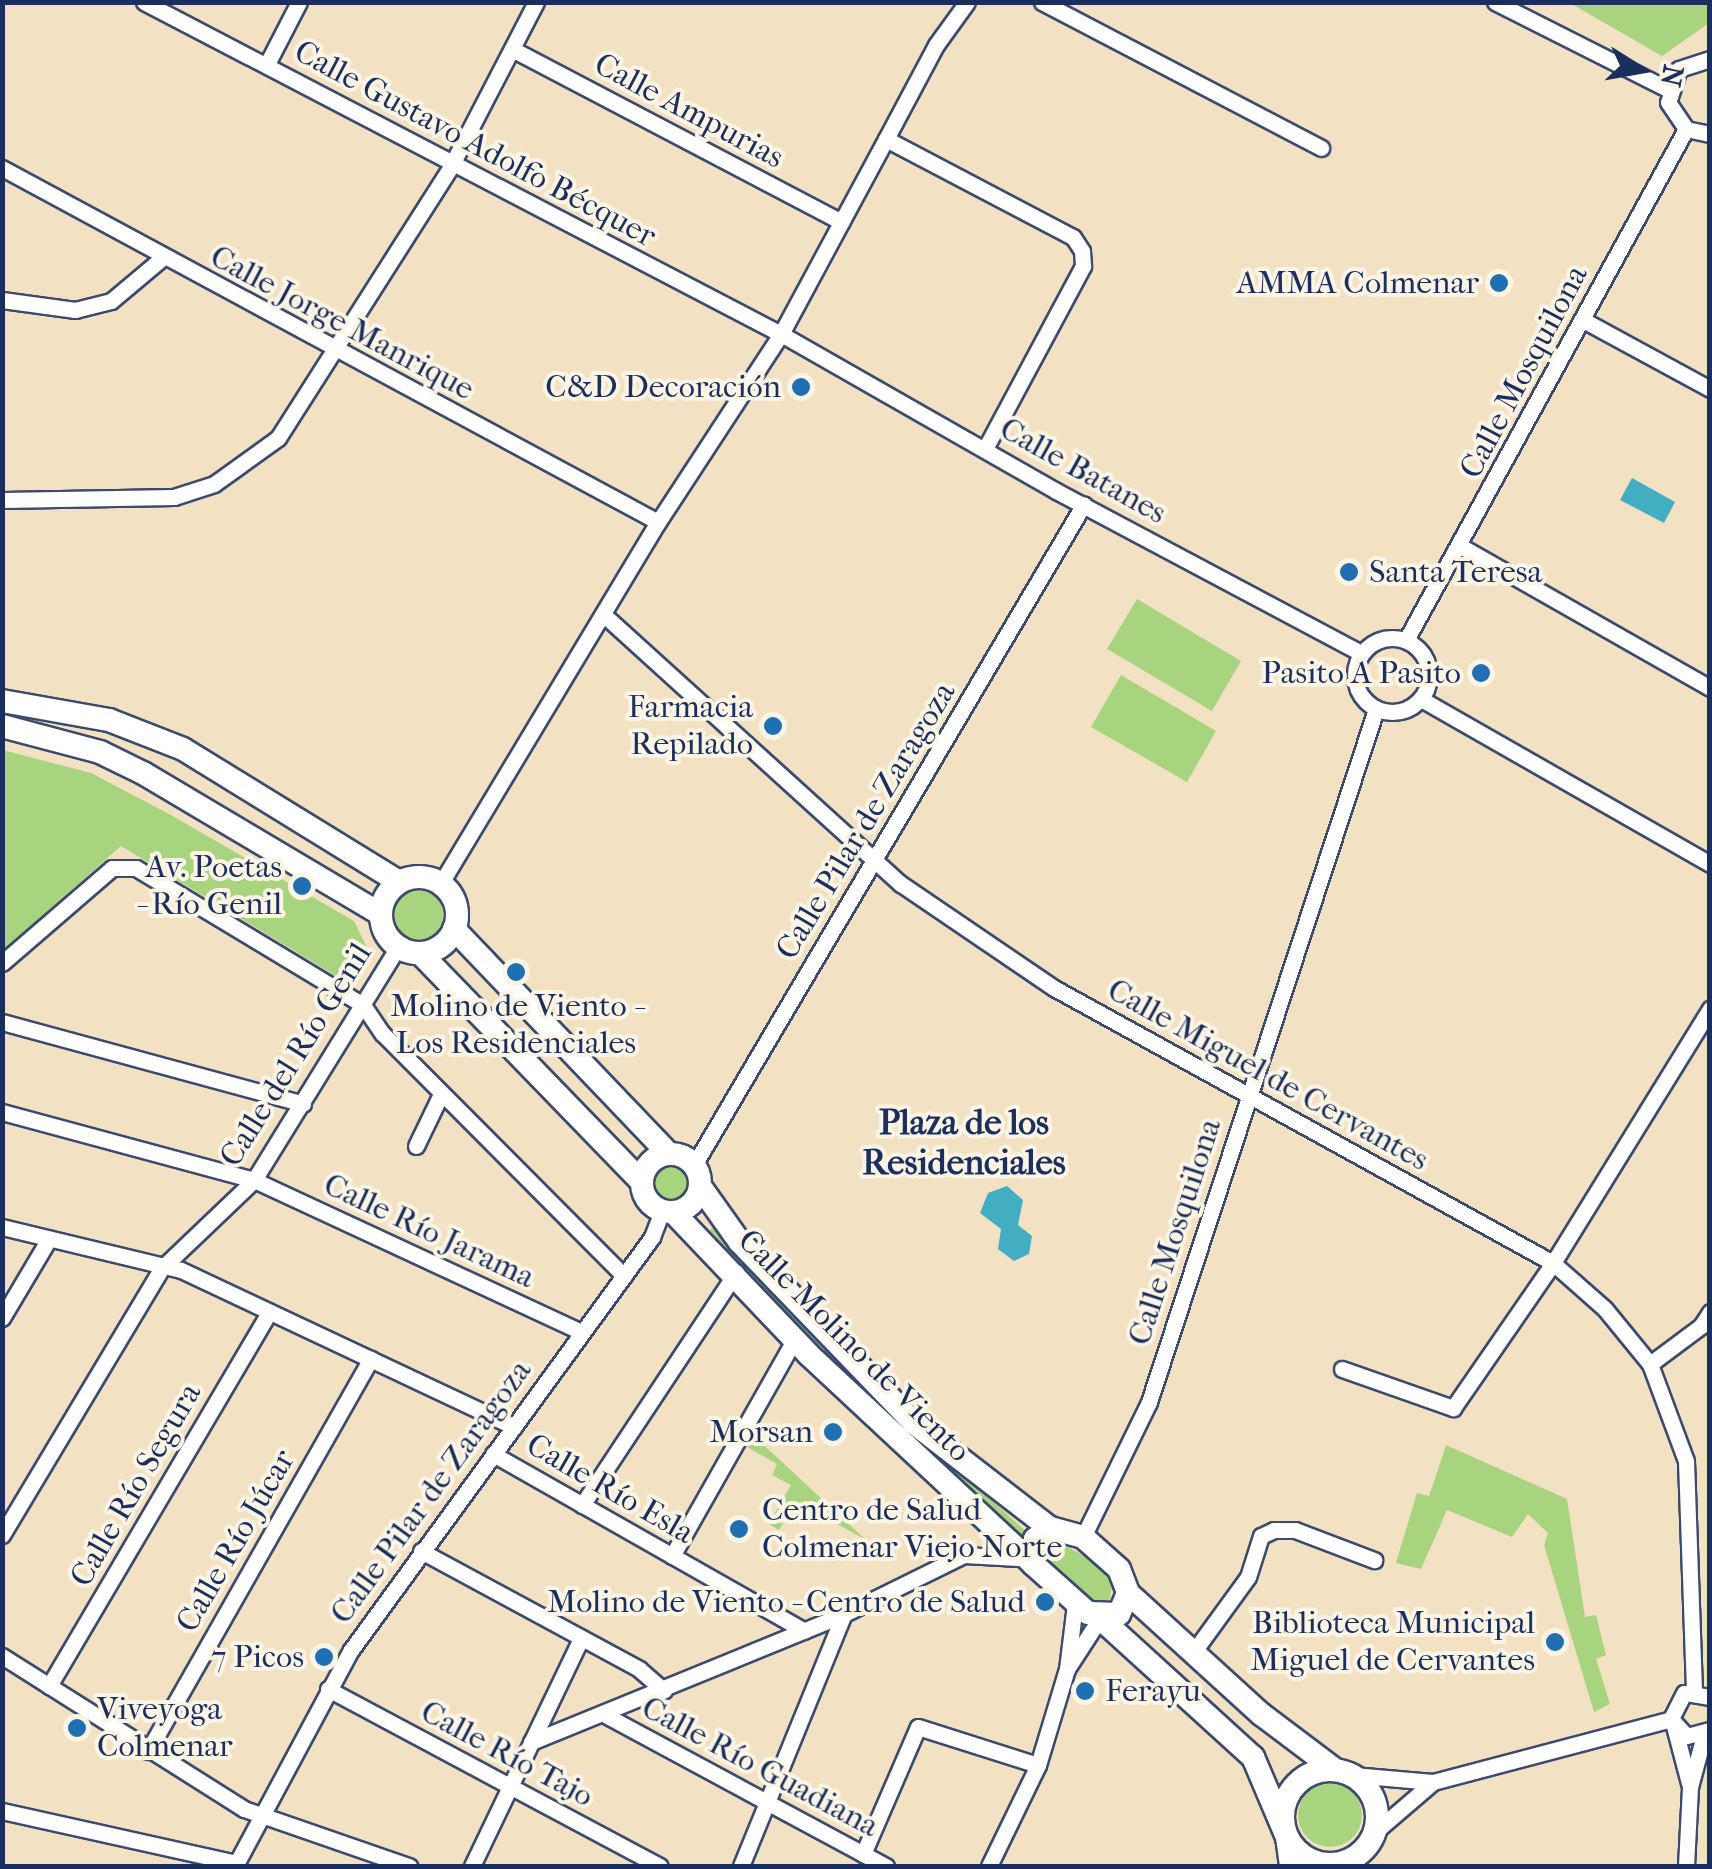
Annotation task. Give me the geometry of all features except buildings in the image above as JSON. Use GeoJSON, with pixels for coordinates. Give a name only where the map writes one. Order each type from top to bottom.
{"type":"FeatureCollection","features":[{"type":"Feature","properties":{"kind":"main road"},"geometry":{"type":"LineString","coordinates":[[2,701],[71,710],[184,750],[398,882]]}},
{"type":"Feature","properties":{"kind":"main road"},"geometry":{"type":"LineString","coordinates":[[2,726],[100,752],[142,772],[380,914],[409,950],[642,1182],[648,1200],[667,1211],[694,1201],[697,1176],[669,1154],[454,929]]}},
{"type":"Feature","properties":{"kind":"main road"},"geometry":{"type":"LineString","coordinates":[[380,914],[398,882],[420,876],[441,884],[457,909],[454,929],[444,943],[409,950]]}},
{"type":"Feature","properties":{"kind":"main road"},"geometry":{"type":"LineString","coordinates":[[642,1182],[653,1160],[669,1154]]}},
{"type":"Feature","properties":{"kind":"main road","name":"Calle Molino de Viento"},"geometry":{"type":"LineString","coordinates":[[697,1176],[739,1241],[914,1423],[1050,1528]]}},
{"type":"Feature","properties":{"kind":"main road","name":"Calle Molino de Viento"},"geometry":{"type":"LineString","coordinates":[[667,1211],[736,1272],[795,1339],[1026,1561],[1074,1604],[1100,1618]]}},
{"type":"Feature","properties":{"kind":"main road"},"geometry":{"type":"LineString","coordinates":[[1026,1561],[1035,1539],[1050,1528],[1083,1538],[1119,1569],[1128,1593],[1192,1654],[1343,1772],[1376,1805],[1376,1831],[1360,1860],[1326,1864],[1303,1856],[1287,1837],[1254,1757],[1100,1618],[1124,1610],[1128,1593]]}},
{"type":"Feature","properties":{"kind":"main road"},"geometry":{"type":"LineString","coordinates":[[1291,1866],[1284,1809],[1296,1784],[1343,1772]]}},
{"type":"Feature","properties":{"kind":"street","name":"Calle Gustavo Adolfo Bécquer"},"geometry":{"type":"LineString","coordinates":[[144,2],[267,64],[451,166],[780,334]]}},
{"type":"Feature","properties":{"kind":"street"},"geometry":{"type":"LineString","coordinates":[[267,64],[299,2]]}},
{"type":"Feature","properties":{"kind":"street"},"geometry":{"type":"LineString","coordinates":[[2,500],[174,497],[214,484],[278,438],[451,166],[536,2]]}},
{"type":"Feature","properties":{"kind":"street"},"geometry":{"type":"LineString","coordinates":[[441,884],[658,522],[780,334],[936,46],[967,2]]}},
{"type":"Feature","properties":{"kind":"street"},"geometry":{"type":"LineString","coordinates":[[1042,2],[1321,148]]}},
{"type":"Feature","properties":{"kind":"street"},"geometry":{"type":"LineString","coordinates":[[1494,2],[1668,90]]}},
{"type":"Feature","properties":{"kind":"street","name":"Calle Ampurias"},"geometry":{"type":"LineString","coordinates":[[512,49],[841,222]]}},
{"type":"Feature","properties":{"kind":"street"},"geometry":{"type":"LineString","coordinates":[[1710,59],[1679,69],[1668,90],[1671,112],[1686,129],[1710,134]]}},
{"type":"Feature","properties":{"kind":"street","name":"Calle Mosquilona"},"geometry":{"type":"LineString","coordinates":[[1406,640],[1462,546],[1686,129]]}},
{"type":"Feature","properties":{"kind":"street"},"geometry":{"type":"LineString","coordinates":[[886,139],[1074,236],[1082,251],[1083,266],[985,449]]}},
{"type":"Feature","properties":{"kind":"street","name":"Calle Jorge Manrique"},"geometry":{"type":"LineString","coordinates":[[2,168],[161,259],[658,522]]}},
{"type":"Feature","properties":{"kind":"street"},"geometry":{"type":"LineString","coordinates":[[2,300],[75,310],[111,301],[161,259]]}},
{"type":"Feature","properties":{"kind":"street"},"geometry":{"type":"LineString","coordinates":[[1583,320],[1710,388]]}},
{"type":"Feature","properties":{"kind":"street","name":"Calle Batanes"},"geometry":{"type":"LineString","coordinates":[[780,334],[1361,653]]}},
{"type":"Feature","properties":{"kind":"street","name":"Calle Pilar de Zaragoza"},"geometry":{"type":"LineString","coordinates":[[697,1176],[1084,504]]}},
{"type":"Feature","properties":{"kind":"street"},"geometry":{"type":"LineString","coordinates":[[1462,546],[1710,688]]}},
{"type":"Feature","properties":{"kind":"street","name":"Calle Miguel de Cervantes"},"geometry":{"type":"LineString","coordinates":[[604,615],[874,863],[1054,988],[1553,1262],[1605,1309],[1650,1364],[1678,1429],[1691,1491],[1702,1694]]}},
{"type":"Feature","properties":{"kind":"street"},"geometry":{"type":"LineString","coordinates":[[1390,636],[1406,640],[1428,665],[1421,699],[1392,712],[1376,709],[1356,685],[1361,653],[1390,636]]}},
{"type":"Feature","properties":{"kind":"street"},"geometry":{"type":"LineString","coordinates":[[1421,699],[1710,864]]}},
{"type":"Feature","properties":{"kind":"street","name":"Calle Mosquilona"},"geometry":{"type":"LineString","coordinates":[[1083,1538],[1149,1402],[1376,709]]}},
{"type":"Feature","properties":{"kind":"street"},"geometry":{"type":"LineString","coordinates":[[2,963],[112,868],[125,866],[363,1005],[442,1094],[624,1276]]}},
{"type":"Feature","properties":{"kind":"street","name":"Calle del Río Genil"},"geometry":{"type":"LineString","coordinates":[[2,1535],[162,1268],[254,1180],[363,1005],[409,950]]}},
{"type":"Feature","properties":{"kind":"street"},"geometry":{"type":"LineString","coordinates":[[1342,1368],[1453,1408],[1553,1262],[1710,1009]]}},
{"type":"Feature","properties":{"kind":"street"},"geometry":{"type":"LineString","coordinates":[[2,1022],[303,1104]]}},
{"type":"Feature","properties":{"kind":"street"},"geometry":{"type":"LineString","coordinates":[[416,1146],[442,1094]]}},
{"type":"Feature","properties":{"kind":"street","name":"Calle Río Jarama"},"geometry":{"type":"LineString","coordinates":[[2,1112],[254,1180],[580,1332]]}},
{"type":"Feature","properties":{"kind":"street","name":"Calle Pilar de Zaragoza"},"geometry":{"type":"LineString","coordinates":[[235,1865],[328,1689],[421,1551],[624,1276],[667,1211]]}},
{"type":"Feature","properties":{"kind":"street"},"geometry":{"type":"LineString","coordinates":[[2,1227],[181,1270],[514,1427]]}},
{"type":"Feature","properties":{"kind":"street"},"geometry":{"type":"LineString","coordinates":[[2,1318],[49,1239]]}},
{"type":"Feature","properties":{"kind":"street"},"geometry":{"type":"LineString","coordinates":[[582,1504],[736,1272]]}},
{"type":"Feature","properties":{"kind":"street","name":"Calle Río Segura"},"geometry":{"type":"LineString","coordinates":[[49,1686],[270,1312]]}},
{"type":"Feature","properties":{"kind":"street"},"geometry":{"type":"LineString","coordinates":[[1650,1364],[1710,1312]]}},
{"type":"Feature","properties":{"kind":"street"},"geometry":{"type":"LineString","coordinates":[[672,1556],[795,1339]]}},
{"type":"Feature","properties":{"kind":"street","name":"Calle Río Júcar"},"geometry":{"type":"LineString","coordinates":[[148,1751],[371,1359]]}},
{"type":"Feature","properties":{"kind":"street","name":"Calle Río Esla"},"geometry":{"type":"LineString","coordinates":[[493,1454],[804,1631]]}},
{"type":"Feature","properties":{"kind":"street"},"geometry":{"type":"LineString","coordinates":[[1192,1654],[1248,1577],[1262,1536],[1274,1530],[1295,1530],[1374,1560]]}},
{"type":"Feature","properties":{"kind":"street"},"geometry":{"type":"LineString","coordinates":[[421,1551],[639,1669],[664,1691]]}},
{"type":"Feature","properties":{"kind":"street"},"geometry":{"type":"LineString","coordinates":[[531,1742],[607,1716],[844,1614],[964,1555],[1026,1561]]}},
{"type":"Feature","properties":{"kind":"street"},"geometry":{"type":"LineString","coordinates":[[989,1866],[1038,1766],[1066,1669],[1074,1604]]}},
{"type":"Feature","properties":{"kind":"street"},"geometry":{"type":"LineString","coordinates":[[740,1866],[844,1614]]}},
{"type":"Feature","properties":{"kind":"street"},"geometry":{"type":"LineString","coordinates":[[1066,1669],[1100,1618]]}},
{"type":"Feature","properties":{"kind":"street"},"geometry":{"type":"LineString","coordinates":[[472,1866],[581,1638]]}},
{"type":"Feature","properties":{"kind":"street"},"geometry":{"type":"LineString","coordinates":[[2,1656],[148,1751],[262,1818],[409,1866]]}},
{"type":"Feature","properties":{"kind":"street","name":"Calle Río Tajo"},"geometry":{"type":"LineString","coordinates":[[328,1689],[660,1866]]}},
{"type":"Feature","properties":{"kind":"street"},"geometry":{"type":"LineString","coordinates":[[1690,1787],[1673,1722],[1676,1700],[1702,1694]]}},
{"type":"Feature","properties":{"kind":"street","name":"Calle Río Guadiana"},"geometry":{"type":"LineString","coordinates":[[607,1716],[886,1866]]}},
{"type":"Feature","properties":{"kind":"street"},"geometry":{"type":"LineString","coordinates":[[1673,1722],[1688,1736],[1707,1733],[1690,1787],[1686,1866]]}},
{"type":"Feature","properties":{"kind":"street"},"geometry":{"type":"LineString","coordinates":[[1343,1772],[1433,1782],[1673,1722]]}},
{"type":"Feature","properties":{"kind":"street"},"geometry":{"type":"LineString","coordinates":[[863,1854],[918,1727],[1038,1766]]}},
{"type":"Feature","properties":{"kind":"street"},"geometry":{"type":"LineString","coordinates":[[1376,1831],[1433,1782]]}},
{"type":"Feature","properties":{"kind":"street"},"geometry":{"type":"LineString","coordinates":[[2,1811],[235,1865]]}},
{"type":"Feature","properties":{"kind":"green space"},"geometry":{"type":"Polygon","coordinates":[[[1570,3],[1709,3],[1709,23],[1662,56],[1570,3]]]}},
{"type":"Feature","properties":{"kind":"green space"},"geometry":{"type":"Polygon","coordinates":[[[1137,599],[1241,661],[1212,711],[1107,649],[1137,599]]]}},
{"type":"Feature","properties":{"kind":"green space"},"geometry":{"type":"Polygon","coordinates":[[[1121,675],[1216,731],[1187,782],[1091,727],[1121,675]]]}},
{"type":"Feature","properties":{"kind":"green space"},"geometry":{"type":"Polygon","coordinates":[[[3,750],[91,773],[171,815],[354,921],[372,958],[354,987],[121,846],[3,951],[3,750]]]}},
{"type":"Feature","properties":{"kind":"green space"},"geometry":{"type":"Polygon","coordinates":[[[408,891],[428,891],[442,905],[442,925],[428,939],[408,939],[394,925],[394,905],[408,891]]]}},
{"type":"Feature","properties":{"kind":"green space"},"geometry":{"type":"Polygon","coordinates":[[[670,1166],[682,1171],[687,1183],[682,1195],[670,1200],[658,1195],[653,1183],[658,1171],[670,1166]]]}},
{"type":"Feature","properties":{"kind":"green space"},"geometry":{"type":"Polygon","coordinates":[[[715,1225],[910,1427],[1029,1534],[1022,1545],[806,1341],[710,1230],[715,1225]]]}},
{"type":"Feature","properties":{"kind":"green space"},"geometry":{"type":"Polygon","coordinates":[[[755,1437],[866,1540],[796,1501],[779,1530],[769,1524],[791,1485],[772,1475],[777,1464],[747,1447],[755,1437]]]}},
{"type":"Feature","properties":{"kind":"green space"},"geometry":{"type":"Polygon","coordinates":[[[1446,1445],[1567,1499],[1585,1617],[1596,1615],[1606,1655],[1596,1659],[1610,1704],[1594,1712],[1544,1545],[1548,1533],[1528,1514],[1512,1537],[1447,1510],[1421,1569],[1396,1563],[1417,1493],[1429,1496],[1446,1445]]]}},
{"type":"Feature","properties":{"kind":"green space"},"geometry":{"type":"Polygon","coordinates":[[[1058,1542],[1098,1563],[1112,1584],[1110,1599],[1096,1604],[1049,1564],[1048,1549],[1058,1542]]]}},
{"type":"Feature","properties":{"kind":"green space"},"geometry":{"type":"Polygon","coordinates":[[[1330,1783],[1353,1792],[1362,1815],[1353,1838],[1330,1847],[1307,1838],[1298,1815],[1307,1792],[1330,1783]]]}},
{"type":"Feature","properties":{"kind":"water"},"geometry":{"type":"Polygon","coordinates":[[[1632,478],[1675,502],[1664,523],[1620,500],[1632,478]]]}},
{"type":"Feature","properties":{"kind":"water"},"geometry":{"type":"Polygon","coordinates":[[[1007,1186],[1023,1200],[1018,1225],[1032,1236],[1029,1254],[1014,1261],[998,1249],[1001,1229],[980,1213],[988,1193],[1007,1186]]]}},
{"type":"Feature","properties":{"kind":"place","name":"AMMA Colmenar"},"geometry":{"type":"Point","coordinates":[1499,283]}},
{"type":"Feature","properties":{"kind":"place","name":"C&D Decoración"},"geometry":{"type":"Point","coordinates":[801,387]}},
{"type":"Feature","properties":{"kind":"place","name":"Santa Teresa"},"geometry":{"type":"Point","coordinates":[1349,572]}},
{"type":"Feature","properties":{"kind":"place","name":"Pasito A Pasito"},"geometry":{"type":"Point","coordinates":[1481,673]}},
{"type":"Feature","properties":{"kind":"place","name":"Farmacia Repilado"},"geometry":{"type":"Point","coordinates":[773,726]}},
{"type":"Feature","properties":{"kind":"place","name":"Av. Poetas - Río Genil"},"geometry":{"type":"Point","coordinates":[302,886]}},
{"type":"Feature","properties":{"kind":"place","name":"Molino de Viento - Los Residenciales"},"geometry":{"type":"Point","coordinates":[516,972]}},
{"type":"Feature","properties":{"kind":"place","name":"Morsan"},"geometry":{"type":"Point","coordinates":[833,1432]}},
{"type":"Feature","properties":{"kind":"place","name":"Centro de Salud Colmenar Viejo Norte"},"geometry":{"type":"Point","coordinates":[739,1529]}},
{"type":"Feature","properties":{"kind":"place","name":"Molino de Viento - Centro de Salud"},"geometry":{"type":"Point","coordinates":[1045,1602]}},
{"type":"Feature","properties":{"kind":"place","name":"Biblioteca Municipal Miguel de Cervantes"},"geometry":{"type":"Point","coordinates":[1555,1642]}},
{"type":"Feature","properties":{"kind":"place","name":"7 Picos"},"geometry":{"type":"Point","coordinates":[324,1657]}},
{"type":"Feature","properties":{"kind":"place","name":"Ferayu"},"geometry":{"type":"Point","coordinates":[1085,1691]}},
{"type":"Feature","properties":{"kind":"place","name":"Viveyoga Colmenar"},"geometry":{"type":"Point","coordinates":[77,1728]}},
{"type":"Feature","properties":{"kind":"district","name":"Plaza de los Residenciales"},"geometry":{"type":"Point","coordinates":[964,1143]}}]}
